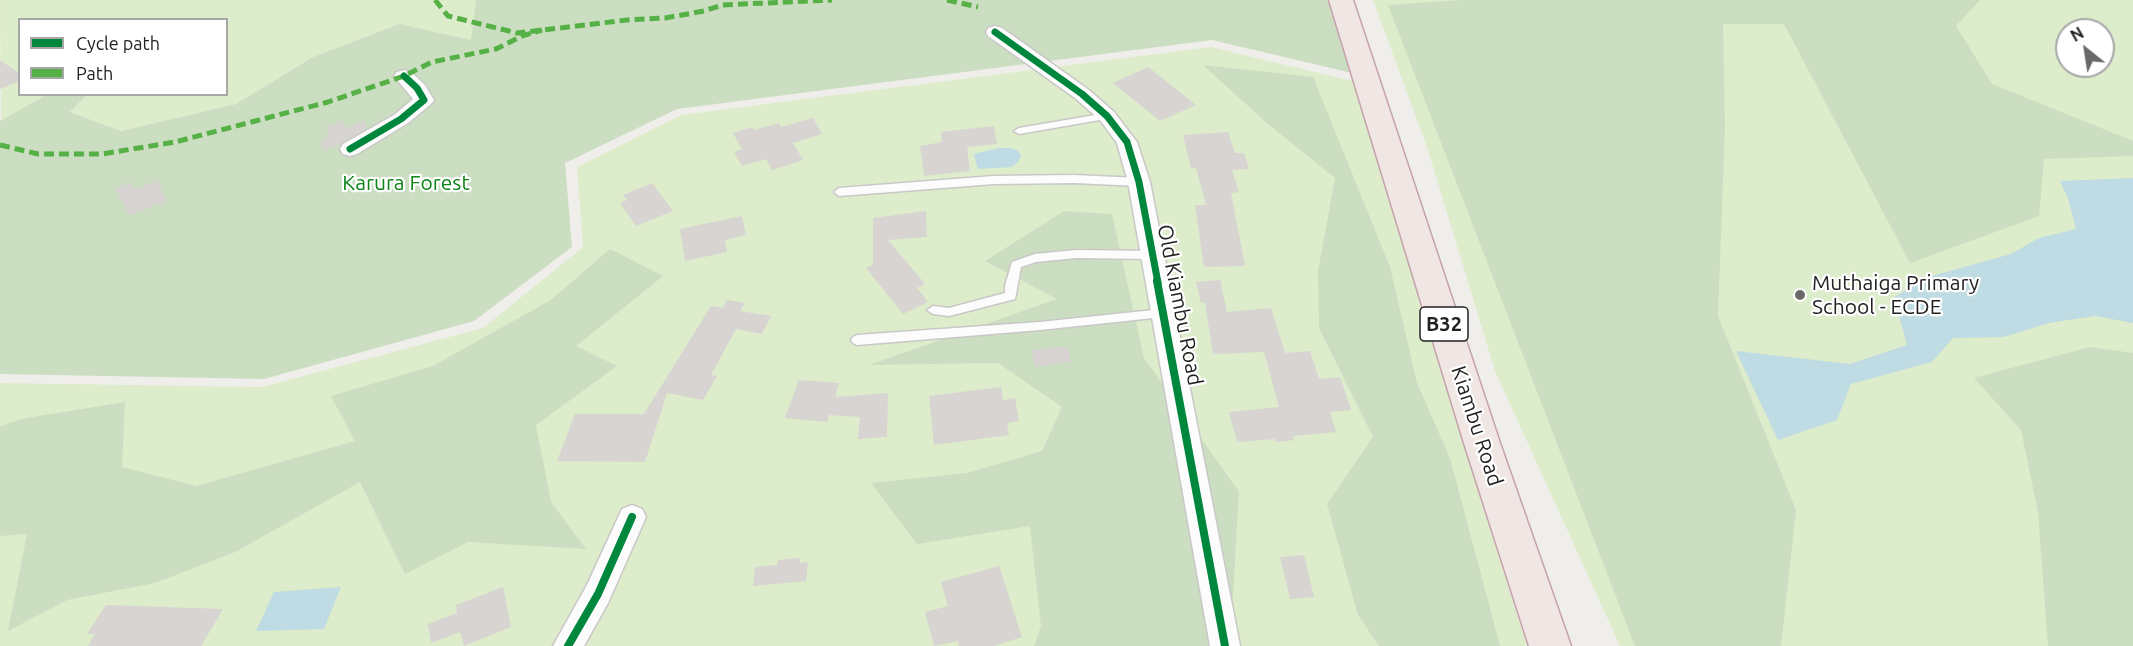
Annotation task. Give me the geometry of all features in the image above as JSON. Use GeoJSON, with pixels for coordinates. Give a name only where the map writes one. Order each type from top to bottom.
{"type":"FeatureCollection","features":[{"type":"Feature","properties":{"kind":"highway","name":"Kiambu Road"},"geometry":{"type":"LineString","coordinates":[[1341,0],[1482,443],[1550,646]]}},
{"type":"Feature","properties":{"kind":"street","name":"Old Kiambu Road"},"geometry":{"type":"LineString","coordinates":[[995,32],[1082,94],[1107,116],[1126,142],[1139,182],[1225,646]]}},
{"type":"Feature","properties":{"kind":"street"},"geometry":{"type":"LineString","coordinates":[[350,149],[401,119],[424,100],[417,88],[404,76]]}},
{"type":"Feature","properties":{"kind":"street"},"geometry":{"type":"LineString","coordinates":[[568,646],[598,594],[632,517]]}},
{"type":"Feature","properties":{"kind":"lane"},"geometry":{"type":"LineString","coordinates":[[1019,131],[1107,116]]}},
{"type":"Feature","properties":{"kind":"lane"},"geometry":{"type":"LineString","coordinates":[[839,192],[994,180],[1074,179],[1139,182]]}},
{"type":"Feature","properties":{"kind":"lane"},"geometry":{"type":"LineString","coordinates":[[933,310],[949,312],[1011,296],[1016,265],[1035,258],[1076,254],[1153,255]]}},
{"type":"Feature","properties":{"kind":"lane"},"geometry":{"type":"LineString","coordinates":[[857,340],[1164,314]]}},
{"type":"Feature","properties":{"kind":"green space"},"geometry":{"type":"Polygon","coordinates":[[[0,0],[476,0],[471,40],[398,24],[313,57],[236,104],[121,131],[70,112],[86,96],[228,96],[228,18],[18,18],[18,96],[44,96],[1,121],[0,0]]]}},
{"type":"Feature","properties":{"kind":"green space","name":"Karura Forest"},"geometry":{"type":"Polygon","coordinates":[[[476,0],[1344,0],[1373,78],[1212,40],[677,109],[565,163],[572,247],[474,321],[264,379],[0,374],[0,121],[44,96],[86,96],[70,112],[121,131],[236,104],[313,57],[399,24],[471,40],[476,0]]]}},
{"type":"Feature","properties":{"kind":"green space"},"geometry":{"type":"Polygon","coordinates":[[[1373,0],[2133,0],[2133,646],[1620,646],[1495,371],[1427,147],[1373,0]]]}},
{"type":"Feature","properties":{"kind":"green space"},"geometry":{"type":"Polygon","coordinates":[[[1463,0],[1980,0],[1956,26],[1992,84],[2133,141],[2133,156],[2044,159],[2039,216],[1910,263],[1784,24],[1723,24],[1725,126],[1718,316],[1796,510],[1781,646],[1635,646],[1388,5],[1463,0]]]}},
{"type":"Feature","properties":{"kind":"green space"},"geometry":{"type":"Polygon","coordinates":[[[1211,47],[1356,82],[1463,443],[1527,646],[0,646],[0,383],[262,387],[483,328],[583,247],[577,167],[681,115],[1211,47]]]}},
{"type":"Feature","properties":{"kind":"green space"},"geometry":{"type":"Polygon","coordinates":[[[1203,65],[1313,77],[1390,267],[1417,383],[1450,458],[1500,646],[1379,646],[1358,615],[1327,504],[1373,437],[1319,328],[1318,271],[1335,178],[1268,124],[1203,65]]]}},
{"type":"Feature","properties":{"kind":"green space"},"geometry":{"type":"Polygon","coordinates":[[[1064,211],[1112,214],[1144,358],[1239,492],[1230,646],[1034,646],[1041,626],[1030,526],[917,544],[871,483],[967,473],[1042,451],[1062,407],[998,363],[869,365],[1057,299],[985,261],[1064,211]]]}},
{"type":"Feature","properties":{"kind":"green space"},"geometry":{"type":"Polygon","coordinates":[[[610,249],[663,276],[576,346],[617,366],[536,425],[551,502],[586,549],[468,542],[405,574],[360,482],[235,552],[155,583],[67,600],[8,631],[27,534],[0,536],[0,427],[20,419],[125,402],[122,467],[196,486],[355,441],[331,396],[433,366],[551,300],[610,249]]]}},
{"type":"Feature","properties":{"kind":"green space"},"geometry":{"type":"Polygon","coordinates":[[[2090,347],[2133,353],[2133,646],[2048,646],[2038,512],[2021,430],[1974,378],[2090,347]]]}},
{"type":"Feature","properties":{"kind":"water"},"geometry":{"type":"Polygon","coordinates":[[[999,148],[1011,148],[1018,151],[1021,156],[1018,162],[1012,167],[978,169],[974,154],[999,148]]]}},
{"type":"Feature","properties":{"kind":"water"},"geometry":{"type":"Polygon","coordinates":[[[2133,178],[2133,323],[2095,316],[2049,323],[2004,337],[1953,338],[1932,362],[1851,384],[1837,420],[1778,440],[1736,351],[1850,364],[1907,345],[1894,297],[1928,277],[2011,254],[2039,238],[2076,229],[2068,198],[2060,181],[2133,178]]]}},
{"type":"Feature","properties":{"kind":"water"},"geometry":{"type":"Polygon","coordinates":[[[341,587],[324,629],[256,631],[274,592],[341,587]]]}},
{"type":"Feature","properties":{"kind":"building"},"geometry":{"type":"Polygon","coordinates":[[[0,60],[18,73],[18,82],[0,89],[0,60]]]}},
{"type":"Feature","properties":{"kind":"building"},"geometry":{"type":"Polygon","coordinates":[[[1148,67],[1196,105],[1160,121],[1113,83],[1148,67]]]}},
{"type":"Feature","properties":{"kind":"building"},"geometry":{"type":"Polygon","coordinates":[[[813,118],[822,134],[793,143],[803,160],[772,170],[766,159],[742,166],[734,152],[742,149],[733,133],[752,127],[754,130],[779,123],[781,127],[813,118]]]}},
{"type":"Feature","properties":{"kind":"building"},"geometry":{"type":"Polygon","coordinates":[[[364,120],[367,128],[340,145],[324,150],[320,141],[330,136],[325,127],[342,121],[345,129],[364,120]]]}},
{"type":"Feature","properties":{"kind":"building"},"geometry":{"type":"Polygon","coordinates":[[[994,126],[997,144],[967,147],[970,171],[924,176],[920,146],[942,142],[941,132],[994,126]]]}},
{"type":"Feature","properties":{"kind":"building"},"geometry":{"type":"Polygon","coordinates":[[[1228,132],[1235,153],[1244,153],[1249,169],[1232,170],[1239,192],[1231,193],[1245,266],[1204,267],[1195,205],[1206,205],[1196,168],[1191,168],[1183,135],[1228,132]]]}},
{"type":"Feature","properties":{"kind":"building"},"geometry":{"type":"Polygon","coordinates":[[[157,180],[167,201],[128,216],[116,188],[131,182],[135,189],[157,180]]]}},
{"type":"Feature","properties":{"kind":"building"},"geometry":{"type":"Polygon","coordinates":[[[652,183],[673,211],[636,226],[620,203],[627,200],[623,195],[652,183]]]}},
{"type":"Feature","properties":{"kind":"building"},"geometry":{"type":"Polygon","coordinates":[[[926,211],[927,237],[888,240],[925,284],[917,288],[928,302],[903,314],[866,268],[873,265],[873,218],[926,211]]]}},
{"type":"Feature","properties":{"kind":"building"},"geometry":{"type":"Polygon","coordinates":[[[742,216],[746,235],[725,240],[727,252],[685,261],[680,229],[742,216]]]}},
{"type":"Feature","properties":{"kind":"building"},"geometry":{"type":"Polygon","coordinates":[[[1220,280],[1227,312],[1271,308],[1285,353],[1310,351],[1319,379],[1340,377],[1351,410],[1330,412],[1336,432],[1293,436],[1294,440],[1276,442],[1275,439],[1237,442],[1229,412],[1279,407],[1264,352],[1213,354],[1205,302],[1201,303],[1196,282],[1220,280]]]}},
{"type":"Feature","properties":{"kind":"building"},"geometry":{"type":"Polygon","coordinates":[[[727,300],[745,303],[740,311],[771,316],[762,334],[736,329],[711,375],[717,376],[703,400],[667,393],[645,462],[557,461],[575,414],[644,414],[711,306],[723,308],[727,300]]]}},
{"type":"Feature","properties":{"kind":"building"},"geometry":{"type":"Polygon","coordinates":[[[1067,346],[1071,362],[1034,367],[1032,350],[1067,346]]]}},
{"type":"Feature","properties":{"kind":"building"},"geometry":{"type":"Polygon","coordinates":[[[799,380],[839,383],[835,397],[888,393],[887,437],[858,439],[860,417],[829,415],[827,422],[785,418],[799,380]]]}},
{"type":"Feature","properties":{"kind":"building"},"geometry":{"type":"Polygon","coordinates":[[[1001,387],[1003,400],[1015,398],[1019,421],[1007,423],[1009,435],[934,445],[929,396],[1001,387]]]}},
{"type":"Feature","properties":{"kind":"building"},"geometry":{"type":"Polygon","coordinates":[[[1304,555],[1314,597],[1290,599],[1280,557],[1304,555]]]}},
{"type":"Feature","properties":{"kind":"building"},"geometry":{"type":"Polygon","coordinates":[[[800,558],[800,563],[808,562],[806,581],[753,586],[755,567],[777,565],[778,560],[800,558]]]}},
{"type":"Feature","properties":{"kind":"building"},"geometry":{"type":"Polygon","coordinates":[[[999,566],[1022,637],[994,646],[959,646],[958,641],[934,646],[925,612],[948,606],[941,582],[999,566]]]}},
{"type":"Feature","properties":{"kind":"building"},"geometry":{"type":"Polygon","coordinates":[[[503,587],[511,627],[464,646],[460,632],[431,643],[428,624],[457,613],[456,605],[503,587]]]}},
{"type":"Feature","properties":{"kind":"building"},"geometry":{"type":"Polygon","coordinates":[[[106,605],[223,609],[201,646],[88,646],[95,634],[87,634],[106,605]]]}},
{"type":"Feature","properties":{"kind":"marked path"},"geometry":{"type":"LineString","coordinates":[[435,0],[448,16],[517,33],[627,20],[665,18],[704,11],[722,5],[832,0]]}},
{"type":"Feature","properties":{"kind":"marked path"},"geometry":{"type":"LineString","coordinates":[[947,0],[978,7]]}},
{"type":"Feature","properties":{"kind":"marked path"},"geometry":{"type":"LineString","coordinates":[[0,145],[38,154],[102,154],[175,142],[328,102],[404,76],[432,62],[496,49],[522,36],[542,30]]}},
{"type":"Feature","properties":{"kind":"cycle path"},"geometry":{"type":"LineString","coordinates":[[995,32],[1082,94],[1107,116],[1127,142],[1139,182],[1225,646]]}},
{"type":"Feature","properties":{"kind":"cycle path"},"geometry":{"type":"LineString","coordinates":[[350,149],[401,119],[424,100],[417,88],[404,76]]}},
{"type":"Feature","properties":{"kind":"cycle path"},"geometry":{"type":"LineString","coordinates":[[568,646],[598,594],[632,517]]}},
{"type":"Feature","properties":{"kind":"place","name":"Muthaiga Primary School - ECDE"},"geometry":{"type":"Point","coordinates":[1800,295]}}]}
